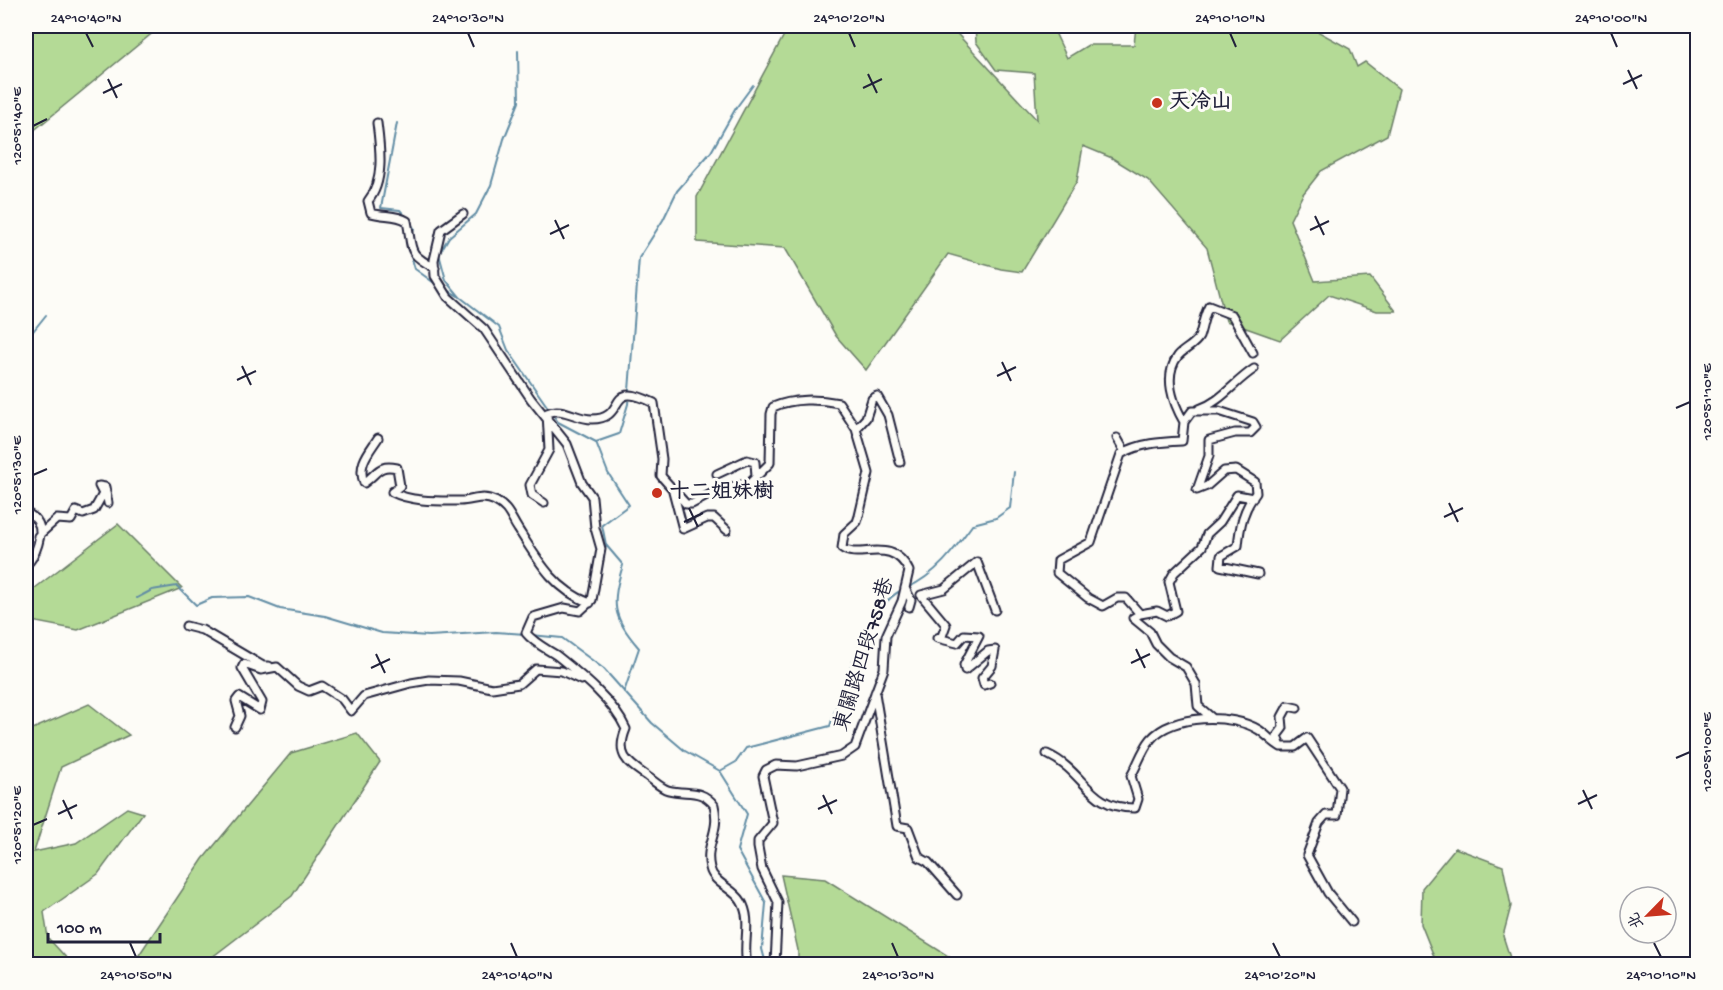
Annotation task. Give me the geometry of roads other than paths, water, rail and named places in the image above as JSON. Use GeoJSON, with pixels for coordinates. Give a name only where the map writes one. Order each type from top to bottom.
{"type":"FeatureCollection","features":[{"type":"Feature","properties":{"kind":"street"},"geometry":{"type":"LineString","coordinates":[[377,123],[381,157],[374,194],[368,201],[371,213],[383,216],[399,215],[407,221],[410,247],[416,259],[435,268]]}},
{"type":"Feature","properties":{"kind":"street"},"geometry":{"type":"LineString","coordinates":[[463,214],[441,230],[435,276],[448,297],[484,329],[546,418],[567,444],[582,483],[592,497],[594,528],[601,549],[590,603],[580,611],[564,608],[533,617],[528,636],[570,666],[619,714],[626,729],[621,743],[622,751],[631,765],[666,789],[700,792],[714,805],[718,825],[708,854],[710,871],[742,902],[748,927],[744,950],[747,964]]}},
{"type":"Feature","properties":{"kind":"street"},"geometry":{"type":"LineString","coordinates":[[1184,422],[1174,404],[1170,381],[1178,357],[1198,339],[1203,318],[1209,306],[1232,315],[1253,353]]}},
{"type":"Feature","properties":{"kind":"street"},"geometry":{"type":"LineString","coordinates":[[1140,614],[1126,598],[1117,598],[1103,606],[1088,598],[1058,573],[1058,560],[1091,542],[1121,454],[1131,448],[1160,442],[1182,441],[1184,422],[1192,411],[1216,402],[1237,380],[1254,369]]}},
{"type":"Feature","properties":{"kind":"street"},"geometry":{"type":"LineString","coordinates":[[544,503],[532,495],[530,485],[549,450],[547,413],[554,410],[591,419],[602,417],[615,408],[621,397],[629,394],[635,393],[654,403],[662,459],[661,476],[686,504],[692,504],[718,490],[750,483],[756,477],[755,462],[747,460],[717,474]]}},
{"type":"Feature","properties":{"kind":"street"},"geometry":{"type":"LineString","coordinates":[[856,429],[866,418],[872,399],[877,396],[888,415],[900,462]]}},
{"type":"Feature","properties":{"kind":"street","name":"東關路四段758巷"},"geometry":{"type":"LineString","coordinates":[[756,477],[770,463],[773,407],[783,403],[823,400],[839,403],[856,429],[869,473],[857,522],[844,534],[842,548],[850,552],[884,550],[909,571],[905,588],[886,636],[884,669],[855,747],[842,756],[807,764],[776,765],[766,770],[763,777],[773,823],[758,841],[758,847],[762,869],[778,902],[775,964]]}},
{"type":"Feature","properties":{"kind":"street"},"geometry":{"type":"LineString","coordinates":[[1192,411],[1219,411],[1253,422],[1256,427],[1253,432],[1235,433],[1209,440],[1209,456],[1197,490],[1207,486],[1224,471],[1236,470],[1255,482],[1256,493],[1240,525],[1238,546],[1221,556],[1220,566],[1258,574]]}},
{"type":"Feature","properties":{"kind":"street"},"geometry":{"type":"LineString","coordinates":[[378,438],[364,455],[362,477],[364,483],[375,470],[385,465],[397,468],[400,486],[392,492],[404,498],[462,501],[476,496],[494,500],[508,509],[535,559],[573,597],[590,603]]}},
{"type":"Feature","properties":{"kind":"street"},"geometry":{"type":"LineString","coordinates":[[1117,438],[1125,452]]}},
{"type":"Feature","properties":{"kind":"street"},"geometry":{"type":"LineString","coordinates":[[38,536],[57,519],[71,520],[76,511],[83,514],[94,510],[103,494],[99,486],[105,486],[108,503]]}},
{"type":"Feature","properties":{"kind":"street"},"geometry":{"type":"LineString","coordinates":[[26,487],[26,493]]}},
{"type":"Feature","properties":{"kind":"street"},"geometry":{"type":"LineString","coordinates":[[673,489],[683,529],[707,518],[714,518],[727,530]]}},
{"type":"Feature","properties":{"kind":"street"},"geometry":{"type":"LineString","coordinates":[[1212,718],[1198,706],[1193,677],[1186,667],[1169,657],[1156,644],[1150,632],[1133,618],[1140,614],[1157,611],[1167,616],[1176,611],[1170,582],[1174,573],[1202,547],[1207,534],[1220,522],[1237,495],[1252,498]]}},
{"type":"Feature","properties":{"kind":"street"},"geometry":{"type":"LineString","coordinates":[[26,512],[37,520],[40,527],[32,560],[26,565]]}},
{"type":"Feature","properties":{"kind":"street"},"geometry":{"type":"LineString","coordinates":[[921,595],[945,589],[977,562],[995,610]]}},
{"type":"Feature","properties":{"kind":"street"},"geometry":{"type":"LineString","coordinates":[[905,588],[921,595],[946,625],[942,636],[937,638],[957,643],[964,635],[979,636],[964,665],[965,670],[988,651],[996,650],[992,666],[982,678],[984,685],[990,683]]}},
{"type":"Feature","properties":{"kind":"street"},"geometry":{"type":"LineString","coordinates":[[905,588],[911,600],[909,607]]}},
{"type":"Feature","properties":{"kind":"street"},"geometry":{"type":"LineString","coordinates":[[186,626],[202,630],[263,666],[277,667],[298,686],[309,691],[322,686],[342,699],[351,711],[364,696],[429,680],[459,681],[492,688],[519,684],[536,669],[562,671],[587,682]]}},
{"type":"Feature","properties":{"kind":"street"},"geometry":{"type":"LineString","coordinates":[[235,727],[240,716],[236,701],[239,697],[260,710],[262,702],[242,668],[244,664],[261,670],[277,667]]}},
{"type":"Feature","properties":{"kind":"street"},"geometry":{"type":"LineString","coordinates":[[875,690],[897,826],[908,828],[919,857],[928,862],[957,895]]}},
{"type":"Feature","properties":{"kind":"street"},"geometry":{"type":"LineString","coordinates":[[1281,747],[1277,736],[1283,729],[1282,717],[1288,706],[1297,708]]}},
{"type":"Feature","properties":{"kind":"street"},"geometry":{"type":"LineString","coordinates":[[1047,754],[1071,767],[1098,798],[1117,808],[1135,808],[1138,799],[1131,776],[1152,738],[1167,725],[1212,718],[1247,724],[1281,747],[1295,747],[1307,738],[1340,788],[1337,815],[1326,816],[1319,823],[1307,855],[1328,893],[1352,922]]}},
{"type":"Feature","properties":{"kind":"waterway"},"geometry":{"type":"LineString","coordinates":[[518,51],[519,102],[504,139],[491,185],[476,214],[449,237],[439,254],[446,280],[460,297],[499,327],[508,350],[558,422],[596,442]]}},
{"type":"Feature","properties":{"kind":"waterway"},"geometry":{"type":"LineString","coordinates":[[624,692],[639,648],[623,627],[616,610],[617,590],[623,565],[606,545],[602,525],[629,505],[608,473],[596,442],[619,434],[628,404],[639,258],[663,220],[677,191],[711,152],[736,108],[753,85]]}},
{"type":"Feature","properties":{"kind":"waterway"},"geometry":{"type":"LineString","coordinates":[[397,123],[381,208],[400,210],[406,217]]}},
{"type":"Feature","properties":{"kind":"waterway"},"geometry":{"type":"LineString","coordinates":[[409,221],[414,228],[412,238]]}},
{"type":"Feature","properties":{"kind":"waterway"},"geometry":{"type":"LineString","coordinates":[[409,249],[415,269],[437,285]]}},
{"type":"Feature","properties":{"kind":"waterway"},"geometry":{"type":"LineString","coordinates":[[448,290],[458,296]]}},
{"type":"Feature","properties":{"kind":"waterway"},"geometry":{"type":"LineString","coordinates":[[26,340],[46,315]]}},
{"type":"Feature","properties":{"kind":"waterway"},"geometry":{"type":"LineString","coordinates":[[907,588],[936,568],[952,552],[973,524],[996,518],[1010,508],[1014,472]]}},
{"type":"Feature","properties":{"kind":"waterway"},"geometry":{"type":"LineString","coordinates":[[137,598],[152,590],[177,586],[196,605],[212,598],[249,597],[280,609],[325,616],[382,633],[429,636],[496,632],[525,634]]}},
{"type":"Feature","properties":{"kind":"waterway"},"geometry":{"type":"LineString","coordinates":[[720,771],[736,762],[746,748],[830,726],[857,650],[867,631],[889,599],[902,590]]}},
{"type":"Feature","properties":{"kind":"waterway"},"geometry":{"type":"LineString","coordinates":[[531,635],[562,638],[604,669],[652,723],[685,751],[720,771],[747,814],[737,850],[766,903],[762,949],[766,964]]}},
{"type":"Feature","properties":{"kind":"place","name":"天冷山"},"geometry":{"type":"Point","coordinates":[1157,103]}},
{"type":"Feature","properties":{"kind":"place","name":"十二姐妹樹"},"geometry":{"type":"Point","coordinates":[657,493]}}]}
